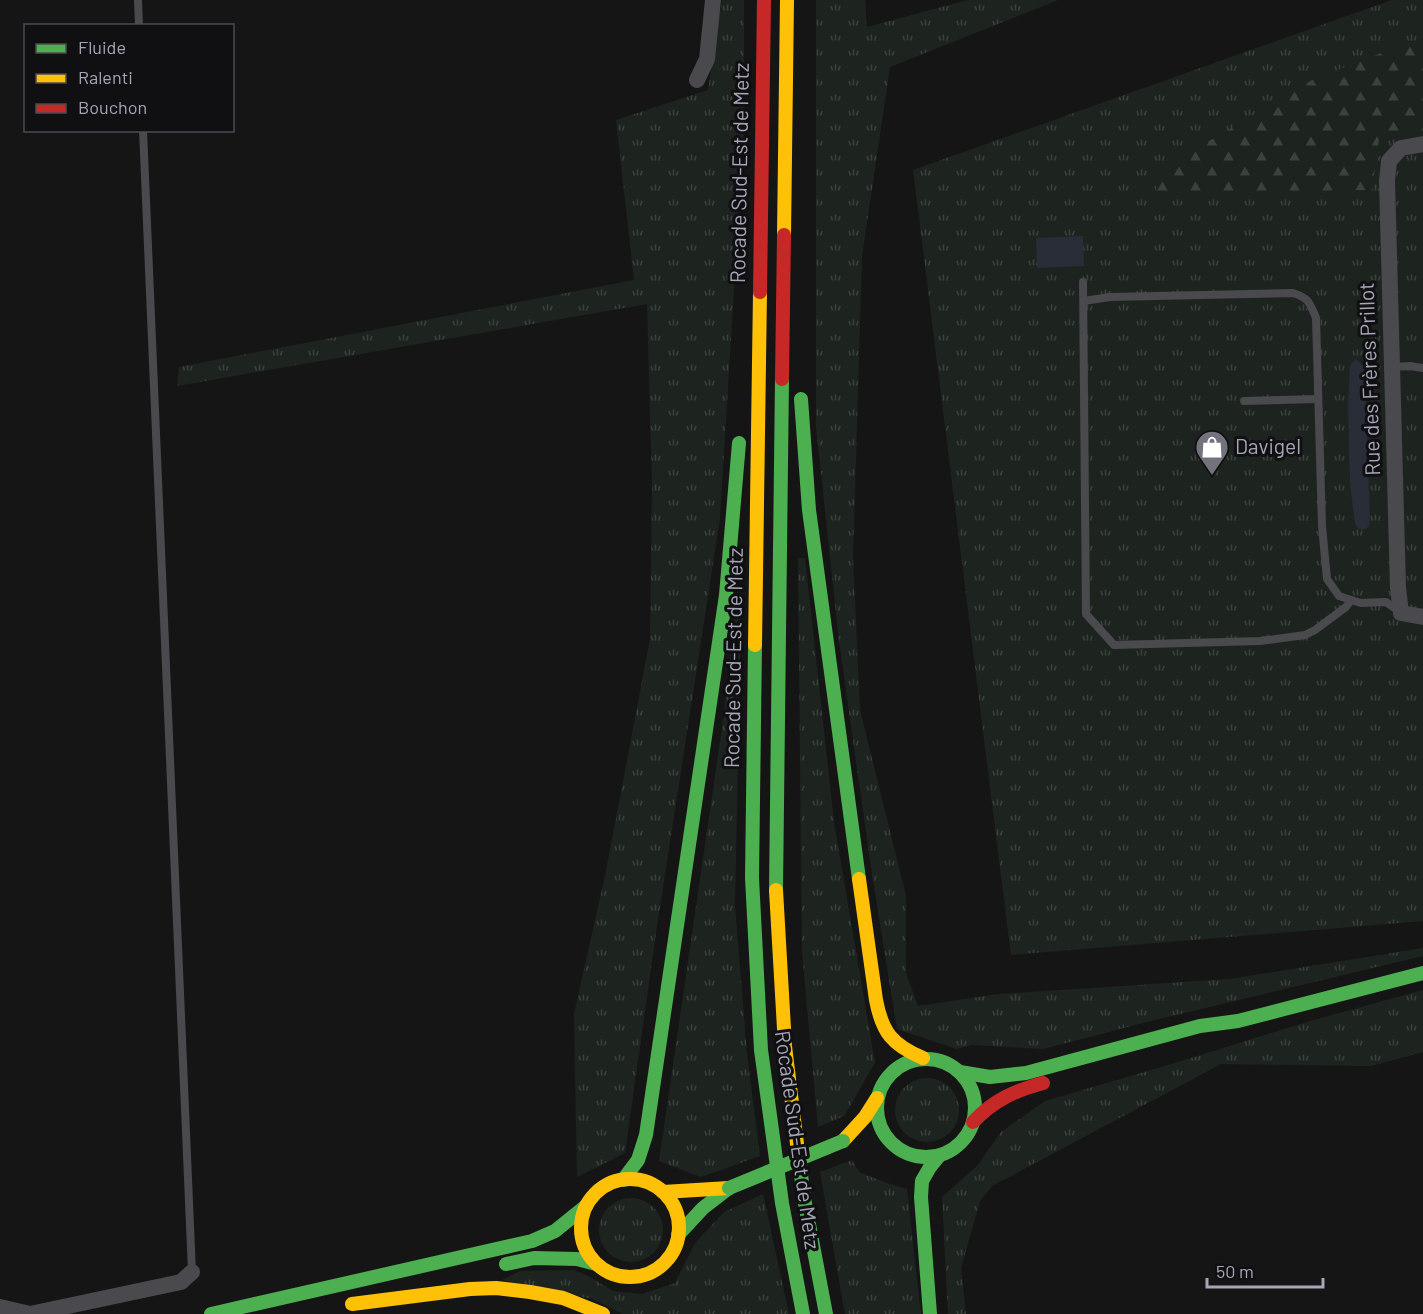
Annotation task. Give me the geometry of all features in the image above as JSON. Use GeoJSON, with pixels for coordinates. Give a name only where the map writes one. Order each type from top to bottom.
{"type":"FeatureCollection","features":[{"type":"Feature","properties":{"kind":"main road","name":"Rocade Sud-Est de Metz"},"geometry":{"type":"LineString","coordinates":[[764,0],[752,878],[761,1050],[782,1203],[803,1314]]}},
{"type":"Feature","properties":{"kind":"main road","name":"Rocade Sud-Est de Metz"},"geometry":{"type":"LineString","coordinates":[[787,0],[776,882],[785,1046],[804,1198],[826,1314]]}},
{"type":"Feature","properties":{"kind":"main road"},"geometry":{"type":"LineString","coordinates":[[746,358],[762,167]]}},
{"type":"Feature","properties":{"kind":"main road"},"geometry":{"type":"LineString","coordinates":[[785,177],[796,332]]}},
{"type":"Feature","properties":{"kind":"main road"},"geometry":{"type":"LineString","coordinates":[[800,391],[808,510],[880,1020],[894,1042],[923,1059]]}},
{"type":"Feature","properties":{"kind":"main road"},"geometry":{"type":"LineString","coordinates":[[623,1180],[634,1168],[642,1154],[646,1136],[726,596],[740,429]]}},
{"type":"Feature","properties":{"kind":"main road"},"geometry":{"type":"LineString","coordinates":[[960,1072],[990,1077],[1026,1073],[1200,1026],[1238,1021],[1423,974]]}},
{"type":"Feature","properties":{"kind":"main road"},"geometry":{"type":"LineString","coordinates":[[877,1098],[877,1116],[883,1133],[894,1146],[908,1154],[923,1158],[939,1156],[951,1151],[961,1143],[974,1122],[986,1109],[997,1100],[1010,1094],[1200,1037],[1238,1021]]}},
{"type":"Feature","properties":{"kind":"main road"},"geometry":{"type":"LineString","coordinates":[[678,1235],[703,1208],[729,1188],[843,1141],[865,1117],[883,1083],[893,1071],[907,1062],[936,1059],[960,1072],[974,1095],[974,1122]]}},
{"type":"Feature","properties":{"kind":"main road"},"geometry":{"type":"LineString","coordinates":[[843,1141],[861,1144]]}},
{"type":"Feature","properties":{"kind":"main road"},"geometry":{"type":"LineString","coordinates":[[879,1144],[894,1146]]}},
{"type":"Feature","properties":{"kind":"main road"},"geometry":{"type":"LineString","coordinates":[[930,1314],[921,1197],[922,1181],[939,1156]]}},
{"type":"Feature","properties":{"kind":"main road"},"geometry":{"type":"LineString","coordinates":[[211,1314],[532,1241],[555,1231],[586,1206],[602,1188],[623,1180],[640,1180],[663,1192],[676,1212],[678,1235],[675,1246],[662,1266],[652,1272],[640,1276],[617,1276],[596,1264],[587,1252],[582,1237],[581,1221],[586,1206]]}},
{"type":"Feature","properties":{"kind":"main road"},"geometry":{"type":"LineString","coordinates":[[663,1192],[729,1188]]}},
{"type":"Feature","properties":{"kind":"main road"},"geometry":{"type":"LineString","coordinates":[[495,1266],[534,1258],[577,1259],[596,1264]]}},
{"type":"Feature","properties":{"kind":"main road"},"geometry":{"type":"LineString","coordinates":[[441,1279],[347,1305],[470,1289],[496,1288],[563,1298],[603,1314]]}},
{"type":"Feature","properties":{"kind":"street"},"geometry":{"type":"LineString","coordinates":[[697,80],[707,59],[713,0]]}},
{"type":"Feature","properties":{"kind":"street","name":"Rue des Frères Prillot"},"geometry":{"type":"LineString","coordinates":[[1401,613],[1398,588],[1387,182],[1389,161],[1401,148],[1423,144]]}},
{"type":"Feature","properties":{"kind":"street"},"geometry":{"type":"LineString","coordinates":[[1401,613],[1423,617]]}},
{"type":"Feature","properties":{"kind":"street"},"geometry":{"type":"LineString","coordinates":[[0,1307],[30,1314],[181,1282],[192,1272]]}},
{"type":"Feature","properties":{"kind":"lane"},"geometry":{"type":"LineString","coordinates":[[138,0],[139,24]]}},
{"type":"Feature","properties":{"kind":"lane"},"geometry":{"type":"LineString","coordinates":[[143,132],[192,1272]]}},
{"type":"Feature","properties":{"kind":"lane"},"geometry":{"type":"LineString","coordinates":[[1083,282],[1086,614],[1114,645],[1260,641],[1305,635],[1346,607],[1351,600]]}},
{"type":"Feature","properties":{"kind":"lane"},"geometry":{"type":"LineString","coordinates":[[1084,301],[1110,297],[1293,293],[1304,296],[1311,305],[1316,318],[1322,526],[1327,579],[1340,596],[1361,603],[1386,602],[1401,613]]}},
{"type":"Feature","properties":{"kind":"lane"},"geometry":{"type":"LineString","coordinates":[[1392,367],[1423,368]]}},
{"type":"Feature","properties":{"kind":"lane"},"geometry":{"type":"LineString","coordinates":[[1244,401],[1318,399]]}},
{"type":"Feature","properties":{"kind":"green space"},"geometry":{"type":"Polygon","coordinates":[[[722,0],[744,0],[744,125],[720,518],[656,933],[625,1153],[577,1177],[574,1014],[605,876],[650,639],[652,485],[647,304],[177,386],[179,367],[634,280],[616,120],[708,90],[722,0]]]}},
{"type":"Feature","properties":{"kind":"green space"},"geometry":{"type":"Polygon","coordinates":[[[816,0],[865,0],[867,27],[968,0],[1058,0],[890,67],[862,256],[853,557],[860,710],[906,896],[906,973],[918,1006],[999,994],[1229,979],[1423,948],[1423,956],[1043,1049],[972,1045],[957,1049],[897,1029],[872,874],[839,641],[816,426],[816,0]]]}},
{"type":"Feature","properties":{"kind":"green space"},"geometry":{"type":"Polygon","coordinates":[[[1392,0],[1423,0],[1423,921],[1011,955],[913,170],[1392,0]]]}},
{"type":"Feature","properties":{"kind":"green space"},"geometry":{"type":"Polygon","coordinates":[[[1399,46],[1423,47],[1423,131],[1380,132],[1372,190],[1156,195],[1157,172],[1312,80],[1399,46]]]}},
{"type":"Feature","properties":{"kind":"green space"},"geometry":{"type":"Polygon","coordinates":[[[798,558],[805,558],[834,822],[875,1063],[844,1116],[818,1127],[802,952],[798,558]]]}},
{"type":"Feature","properties":{"kind":"green space"},"geometry":{"type":"Polygon","coordinates":[[[736,600],[741,601],[735,906],[747,1054],[760,1156],[701,1177],[659,1161],[724,714],[736,600]]]}},
{"type":"Feature","properties":{"kind":"green space"},"geometry":{"type":"Polygon","coordinates":[[[1423,990],[1423,1052],[1371,1066],[1221,1064],[992,1186],[980,1201],[961,1268],[966,1314],[948,1314],[942,1197],[977,1166],[1001,1132],[1045,1101],[1310,1021],[1423,990]]]}},
{"type":"Feature","properties":{"kind":"green space"},"geometry":{"type":"Polygon","coordinates":[[[927,1078],[945,1084],[953,1092],[959,1110],[953,1128],[945,1136],[927,1142],[909,1136],[901,1128],[895,1110],[901,1092],[909,1084],[927,1078]]]}},
{"type":"Feature","properties":{"kind":"green space"},"geometry":{"type":"Polygon","coordinates":[[[852,1160],[859,1172],[907,1189],[921,1314],[845,1314],[820,1172],[852,1160]]]}},
{"type":"Feature","properties":{"kind":"green space"},"geometry":{"type":"Polygon","coordinates":[[[763,1194],[789,1314],[623,1314],[592,1299],[502,1280],[520,1271],[574,1270],[613,1291],[642,1294],[675,1283],[695,1243],[724,1212],[763,1194]]]}},
{"type":"Feature","properties":{"kind":"green space"},"geometry":{"type":"Polygon","coordinates":[[[631,1198],[649,1203],[654,1207],[658,1212],[663,1230],[658,1248],[654,1253],[649,1257],[631,1262],[613,1257],[608,1253],[604,1248],[599,1230],[604,1212],[608,1207],[613,1203],[631,1198]]]}},
{"type":"Feature","properties":{"kind":"shaded area"},"geometry":{"type":"Polygon","coordinates":[[[1083,236],[1084,266],[1037,268],[1036,238],[1083,236]]]}},
{"type":"Feature","properties":{"kind":"shaded area"},"geometry":{"type":"Polygon","coordinates":[[[1356,359],[1365,368],[1370,524],[1362,530],[1355,524],[1350,483],[1348,407],[1350,365],[1356,359]]]}},
{"type":"Feature","properties":{"kind":"traffic: fast"},"geometry":{"type":"LineString","coordinates":[[776,890],[782,379]]}},
{"type":"Feature","properties":{"kind":"traffic: fast"},"geometry":{"type":"LineString","coordinates":[[801,399],[809,510],[859,879]]}},
{"type":"Feature","properties":{"kind":"traffic: fast"},"geometry":{"type":"LineString","coordinates":[[623,1180],[638,1160],[646,1135],[726,595],[739,443]]}},
{"type":"Feature","properties":{"kind":"traffic: fast"},"geometry":{"type":"LineString","coordinates":[[755,645],[752,878],[761,1050],[782,1203],[803,1314]]}},
{"type":"Feature","properties":{"kind":"traffic: fast"},"geometry":{"type":"LineString","coordinates":[[960,1072],[990,1077],[1026,1073],[1200,1026],[1238,1021],[1423,973]]}},
{"type":"Feature","properties":{"kind":"traffic: fast"},"geometry":{"type":"LineString","coordinates":[[926,1059],[945,1063],[961,1073],[971,1089],[975,1108],[971,1127],[961,1143],[945,1153],[926,1157],[907,1153],[891,1143],[881,1127],[877,1108],[881,1089],[891,1073],[907,1063],[926,1059]]}},
{"type":"Feature","properties":{"kind":"traffic: fast"},"geometry":{"type":"LineString","coordinates":[[729,1188],[843,1141]]}},
{"type":"Feature","properties":{"kind":"traffic: fast"},"geometry":{"type":"LineString","coordinates":[[798,1152],[804,1198],[826,1314]]}},
{"type":"Feature","properties":{"kind":"traffic: fast"},"geometry":{"type":"LineString","coordinates":[[930,1314],[921,1197],[922,1181],[939,1156]]}},
{"type":"Feature","properties":{"kind":"traffic: fast"},"geometry":{"type":"LineString","coordinates":[[678,1235],[703,1208],[729,1188]]}},
{"type":"Feature","properties":{"kind":"traffic: fast"},"geometry":{"type":"LineString","coordinates":[[211,1314],[532,1241],[555,1231],[586,1206]]}},
{"type":"Feature","properties":{"kind":"traffic: fast"},"geometry":{"type":"LineString","coordinates":[[506,1264],[534,1258],[577,1259],[596,1264]]}},
{"type":"Feature","properties":{"kind":"traffic: slow"},"geometry":{"type":"LineString","coordinates":[[784,235],[787,0]]}},
{"type":"Feature","properties":{"kind":"traffic: slow"},"geometry":{"type":"LineString","coordinates":[[755,645],[760,292]]}},
{"type":"Feature","properties":{"kind":"traffic: slow"},"geometry":{"type":"LineString","coordinates":[[859,879],[878,1011],[890,1036],[903,1048],[923,1058]]}},
{"type":"Feature","properties":{"kind":"traffic: slow"},"geometry":{"type":"LineString","coordinates":[[776,890],[785,1046],[798,1152]]}},
{"type":"Feature","properties":{"kind":"traffic: slow"},"geometry":{"type":"LineString","coordinates":[[843,1141],[865,1117],[877,1098]]}},
{"type":"Feature","properties":{"kind":"traffic: slow"},"geometry":{"type":"LineString","coordinates":[[630,1179],[649,1183],[664,1194],[675,1209],[679,1228],[675,1247],[664,1262],[649,1273],[630,1277],[611,1273],[596,1262],[585,1247],[581,1228],[585,1209],[596,1194],[611,1183],[630,1179]]}},
{"type":"Feature","properties":{"kind":"traffic: slow"},"geometry":{"type":"LineString","coordinates":[[663,1192],[729,1188]]}},
{"type":"Feature","properties":{"kind":"traffic: slow"},"geometry":{"type":"LineString","coordinates":[[352,1304],[470,1289],[496,1288],[563,1298],[603,1314]]}},
{"type":"Feature","properties":{"kind":"traffic: jam"},"geometry":{"type":"LineString","coordinates":[[760,292],[764,0]]}},
{"type":"Feature","properties":{"kind":"traffic: jam"},"geometry":{"type":"LineString","coordinates":[[782,379],[784,235]]}},
{"type":"Feature","properties":{"kind":"traffic: jam"},"geometry":{"type":"LineString","coordinates":[[973,1122],[1005,1097],[1043,1083]]}},
{"type":"Feature","properties":{"kind":"place","name":"Davigel"},"geometry":{"type":"Point","coordinates":[1212,476]}}]}
